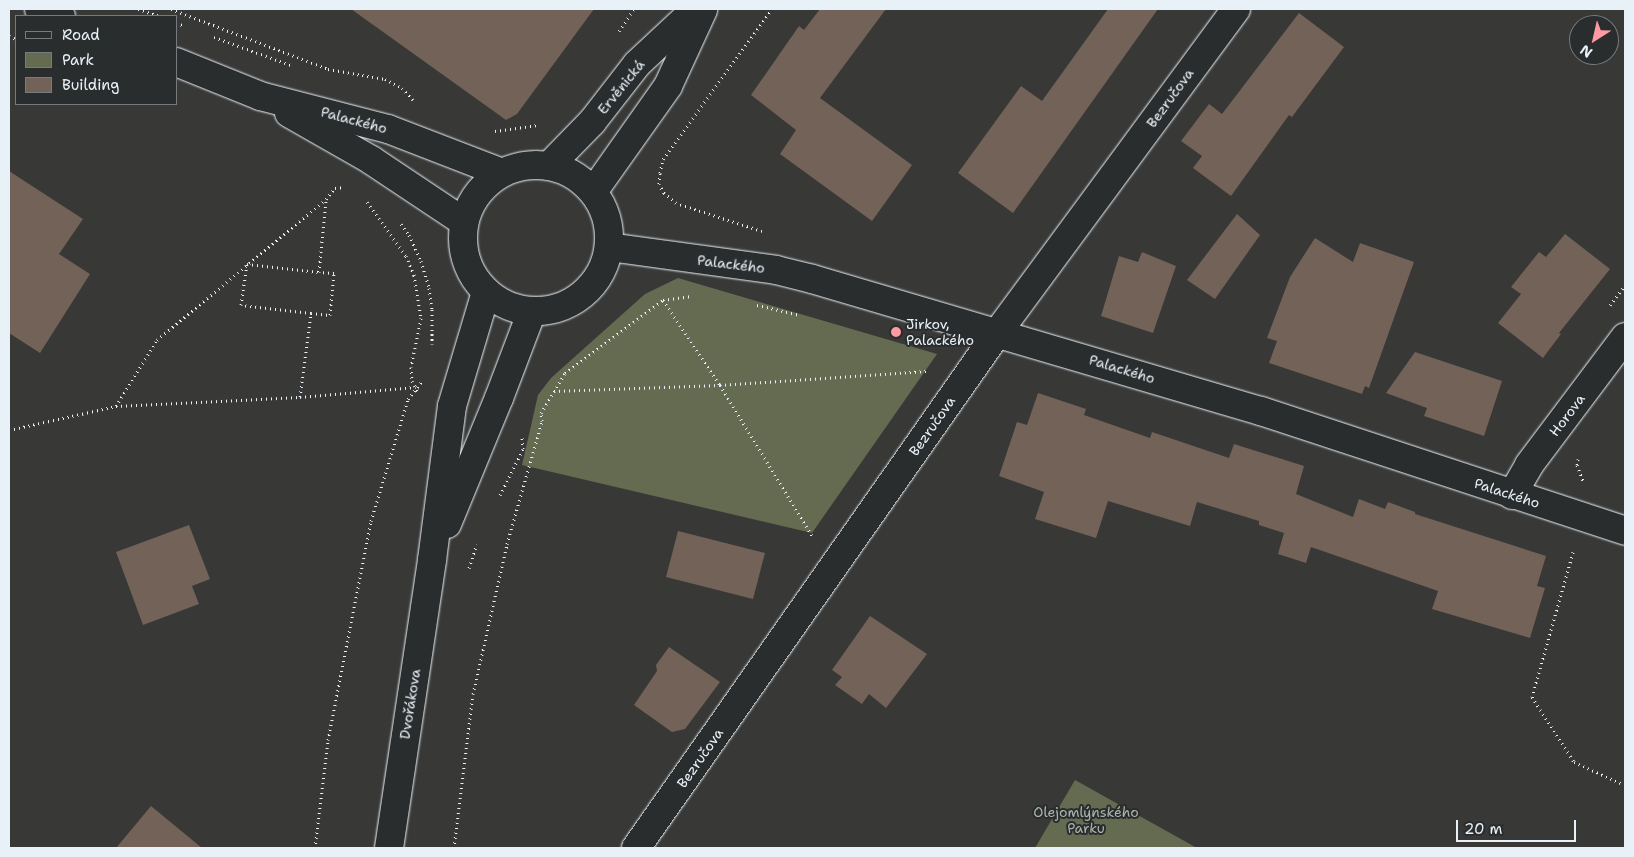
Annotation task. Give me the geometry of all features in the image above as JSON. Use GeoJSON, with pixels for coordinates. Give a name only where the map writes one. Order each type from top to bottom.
{"type":"FeatureCollection","features":[{"type":"Feature","properties":{"kind":"street"},"geometry":{"type":"LineString","coordinates":[[39,9],[59,15]]}},
{"type":"Feature","properties":{"kind":"street","name":"Ervěnická"},"geometry":{"type":"LineString","coordinates":[[549,166],[592,122],[637,64],[696,9]]}},
{"type":"Feature","properties":{"kind":"street"},"geometry":{"type":"LineString","coordinates":[[593,192],[668,86],[703,9]]}},
{"type":"Feature","properties":{"kind":"street","name":"Bezručova"},"geometry":{"type":"LineString","coordinates":[[636,848],[998,332],[1236,9]]}},
{"type":"Feature","properties":{"kind":"street","name":"Palackého"},"geometry":{"type":"LineString","coordinates":[[178,63],[260,96],[388,129],[502,173]]}},
{"type":"Feature","properties":{"kind":"street","name":"Palackého"},"geometry":{"type":"LineString","coordinates":[[260,96],[371,160],[464,222]]}},
{"type":"Feature","properties":{"kind":"street"},"geometry":{"type":"LineString","coordinates":[[525,166],[549,166],[573,176],[593,192],[603,209],[608,228],[609,247],[603,268],[591,287],[574,301],[554,310],[532,311],[507,306],[486,292],[474,277],[466,260],[463,241],[464,222],[472,203],[484,186],[502,173],[525,166]]}},
{"type":"Feature","properties":{"kind":"street","name":"Palackého"},"geometry":{"type":"LineString","coordinates":[[609,247],[776,270],[998,332],[1262,411],[1625,531]]}},
{"type":"Feature","properties":{"kind":"street","name":"Dvořákova"},"geometry":{"type":"LineString","coordinates":[[389,848],[432,560],[452,406],[486,292]]}},
{"type":"Feature","properties":{"kind":"street","name":"Dvořákova"},"geometry":{"type":"LineString","coordinates":[[432,560],[490,421],[532,311]]}},
{"type":"Feature","properties":{"kind":"street","name":"Horova"},"geometry":{"type":"LineString","coordinates":[[1512,495],[1529,465],[1625,337]]}},
{"type":"Feature","properties":{"kind":"path"},"geometry":{"type":"LineString","coordinates":[[138,9],[156,15]]}},
{"type":"Feature","properties":{"kind":"path"},"geometry":{"type":"LineString","coordinates":[[171,9],[328,69],[385,79],[402,88],[419,106]]}},
{"type":"Feature","properties":{"kind":"path"},"geometry":{"type":"LineString","coordinates":[[771,233],[676,203],[664,193],[659,184],[663,159],[772,9]]}},
{"type":"Feature","properties":{"kind":"path"},"geometry":{"type":"LineString","coordinates":[[178,24],[194,30]]}},
{"type":"Feature","properties":{"kind":"path"},"geometry":{"type":"LineString","coordinates":[[212,36],[293,66]]}},
{"type":"Feature","properties":{"kind":"path"},"geometry":{"type":"LineString","coordinates":[[371,160],[359,185],[363,197],[406,256],[414,275],[421,318],[411,367],[412,381],[429,400],[452,406]]}},
{"type":"Feature","properties":{"kind":"path"},"geometry":{"type":"LineString","coordinates":[[116,406],[157,340],[326,199],[335,188],[359,185]]}},
{"type":"Feature","properties":{"kind":"path"},"geometry":{"type":"LineString","coordinates":[[319,272],[326,199]]}},
{"type":"Feature","properties":{"kind":"path"},"geometry":{"type":"LineString","coordinates":[[247,264],[334,273],[330,315],[241,305],[247,264]]}},
{"type":"Feature","properties":{"kind":"path"},"geometry":{"type":"LineString","coordinates":[[1608,308],[1625,285]]}},
{"type":"Feature","properties":{"kind":"path"},"geometry":{"type":"LineString","coordinates":[[454,848],[473,694],[508,544],[542,422],[541,413],[565,373],[663,300],[696,294]]}},
{"type":"Feature","properties":{"kind":"path"},"geometry":{"type":"LineString","coordinates":[[663,300],[720,385],[832,569]]}},
{"type":"Feature","properties":{"kind":"path"},"geometry":{"type":"LineString","coordinates":[[752,304],[810,317]]}},
{"type":"Feature","properties":{"kind":"path"},"geometry":{"type":"LineString","coordinates":[[300,397],[311,313]]}},
{"type":"Feature","properties":{"kind":"path"},"geometry":{"type":"LineString","coordinates":[[554,391],[720,385],[935,371]]}},
{"type":"Feature","properties":{"kind":"path"},"geometry":{"type":"LineString","coordinates":[[314,848],[328,740],[371,521],[408,399],[427,375]]}},
{"type":"Feature","properties":{"kind":"path"},"geometry":{"type":"LineString","coordinates":[[9,430],[116,406],[300,397],[416,387]]}},
{"type":"Feature","properties":{"kind":"path"},"geometry":{"type":"LineString","coordinates":[[490,421],[515,429],[523,440],[523,449],[497,500]]}},
{"type":"Feature","properties":{"kind":"path"},"geometry":{"type":"LineString","coordinates":[[1583,518],[1532,697],[1574,762],[1625,785]]}},
{"type":"Feature","properties":{"kind":"path"},"geometry":{"type":"LineString","coordinates":[[467,577],[478,543]]}},
{"type":"Feature","properties":{"kind":"green space"},"geometry":{"type":"Polygon","coordinates":[[[678,278],[937,354],[812,533],[522,465],[538,395],[551,378],[645,294],[678,278]]]}},
{"type":"Feature","properties":{"kind":"green space","name":"Olejomlýnského Parku"},"geometry":{"type":"Polygon","coordinates":[[[1075,780],[1197,848],[1035,848],[1075,780]]]}},
{"type":"Feature","properties":{"kind":"building"},"geometry":{"type":"Polygon","coordinates":[[[351,9],[594,9],[517,114],[506,120],[351,9]]]}},
{"type":"Feature","properties":{"kind":"building"},"geometry":{"type":"Polygon","coordinates":[[[820,9],[886,9],[820,98],[912,165],[872,221],[780,154],[796,130],[751,95],[799,26],[804,30],[820,9]]]}},
{"type":"Feature","properties":{"kind":"building"},"geometry":{"type":"Polygon","coordinates":[[[1108,9],[1158,9],[1013,213],[958,173],[1021,86],[1042,101],[1108,9]]]}},
{"type":"Feature","properties":{"kind":"building"},"geometry":{"type":"Polygon","coordinates":[[[1299,13],[1344,47],[1292,117],[1289,115],[1231,196],[1193,168],[1202,156],[1181,141],[1209,104],[1222,114],[1299,13]]]}},
{"type":"Feature","properties":{"kind":"building"},"geometry":{"type":"Polygon","coordinates":[[[9,171],[83,219],[59,254],[90,274],[40,353],[9,333],[9,171]]]}},
{"type":"Feature","properties":{"kind":"building"},"geometry":{"type":"Polygon","coordinates":[[[1237,214],[1260,235],[1215,299],[1187,280],[1237,214]]]}},
{"type":"Feature","properties":{"kind":"building"},"geometry":{"type":"Polygon","coordinates":[[[1565,234],[1610,269],[1559,333],[1561,334],[1543,358],[1498,323],[1521,294],[1511,287],[1539,252],[1546,257],[1565,234]]]}},
{"type":"Feature","properties":{"kind":"building"},"geometry":{"type":"Polygon","coordinates":[[[1315,238],[1353,262],[1360,243],[1414,262],[1369,388],[1365,386],[1362,394],[1269,363],[1277,341],[1267,338],[1290,277],[1315,238]]]}},
{"type":"Feature","properties":{"kind":"building"},"geometry":{"type":"Polygon","coordinates":[[[1142,252],[1176,266],[1153,333],[1101,316],[1119,256],[1138,262],[1142,252]]]}},
{"type":"Feature","properties":{"kind":"building"},"geometry":{"type":"Polygon","coordinates":[[[1415,352],[1502,381],[1484,436],[1424,416],[1427,408],[1386,393],[1415,352]]]}},
{"type":"Feature","properties":{"kind":"building"},"geometry":{"type":"Polygon","coordinates":[[[1038,393],[1086,409],[1084,415],[1150,438],[1152,432],[1229,458],[1234,444],[1304,466],[1296,494],[1353,517],[1359,499],[1385,509],[1388,502],[1415,512],[1415,514],[1546,556],[1537,586],[1545,588],[1530,638],[1432,609],[1438,591],[1311,547],[1306,563],[1278,554],[1284,533],[1259,525],[1259,521],[1197,502],[1190,526],[1108,501],[1096,538],[1035,519],[1044,492],[999,476],[1017,422],[1027,425],[1038,393]]]}},
{"type":"Feature","properties":{"kind":"building"},"geometry":{"type":"Polygon","coordinates":[[[189,525],[210,579],[192,586],[199,604],[143,625],[116,552],[189,525]]]}},
{"type":"Feature","properties":{"kind":"building"},"geometry":{"type":"Polygon","coordinates":[[[678,531],[765,553],[753,599],[666,577],[678,531]]]}},
{"type":"Feature","properties":{"kind":"building"},"geometry":{"type":"Polygon","coordinates":[[[870,616],[927,654],[886,708],[869,694],[862,704],[835,685],[842,677],[832,670],[870,616]]]}},
{"type":"Feature","properties":{"kind":"building"},"geometry":{"type":"Polygon","coordinates":[[[669,647],[720,682],[685,729],[672,732],[634,705],[657,671],[656,665],[669,647]]]}},
{"type":"Feature","properties":{"kind":"building"},"geometry":{"type":"Polygon","coordinates":[[[151,806],[202,848],[116,848],[151,806]]]}},
{"type":"Feature","properties":{"kind":"place","name":"Jirkov, Palackého"},"geometry":{"type":"Point","coordinates":[896,332]}}]}
